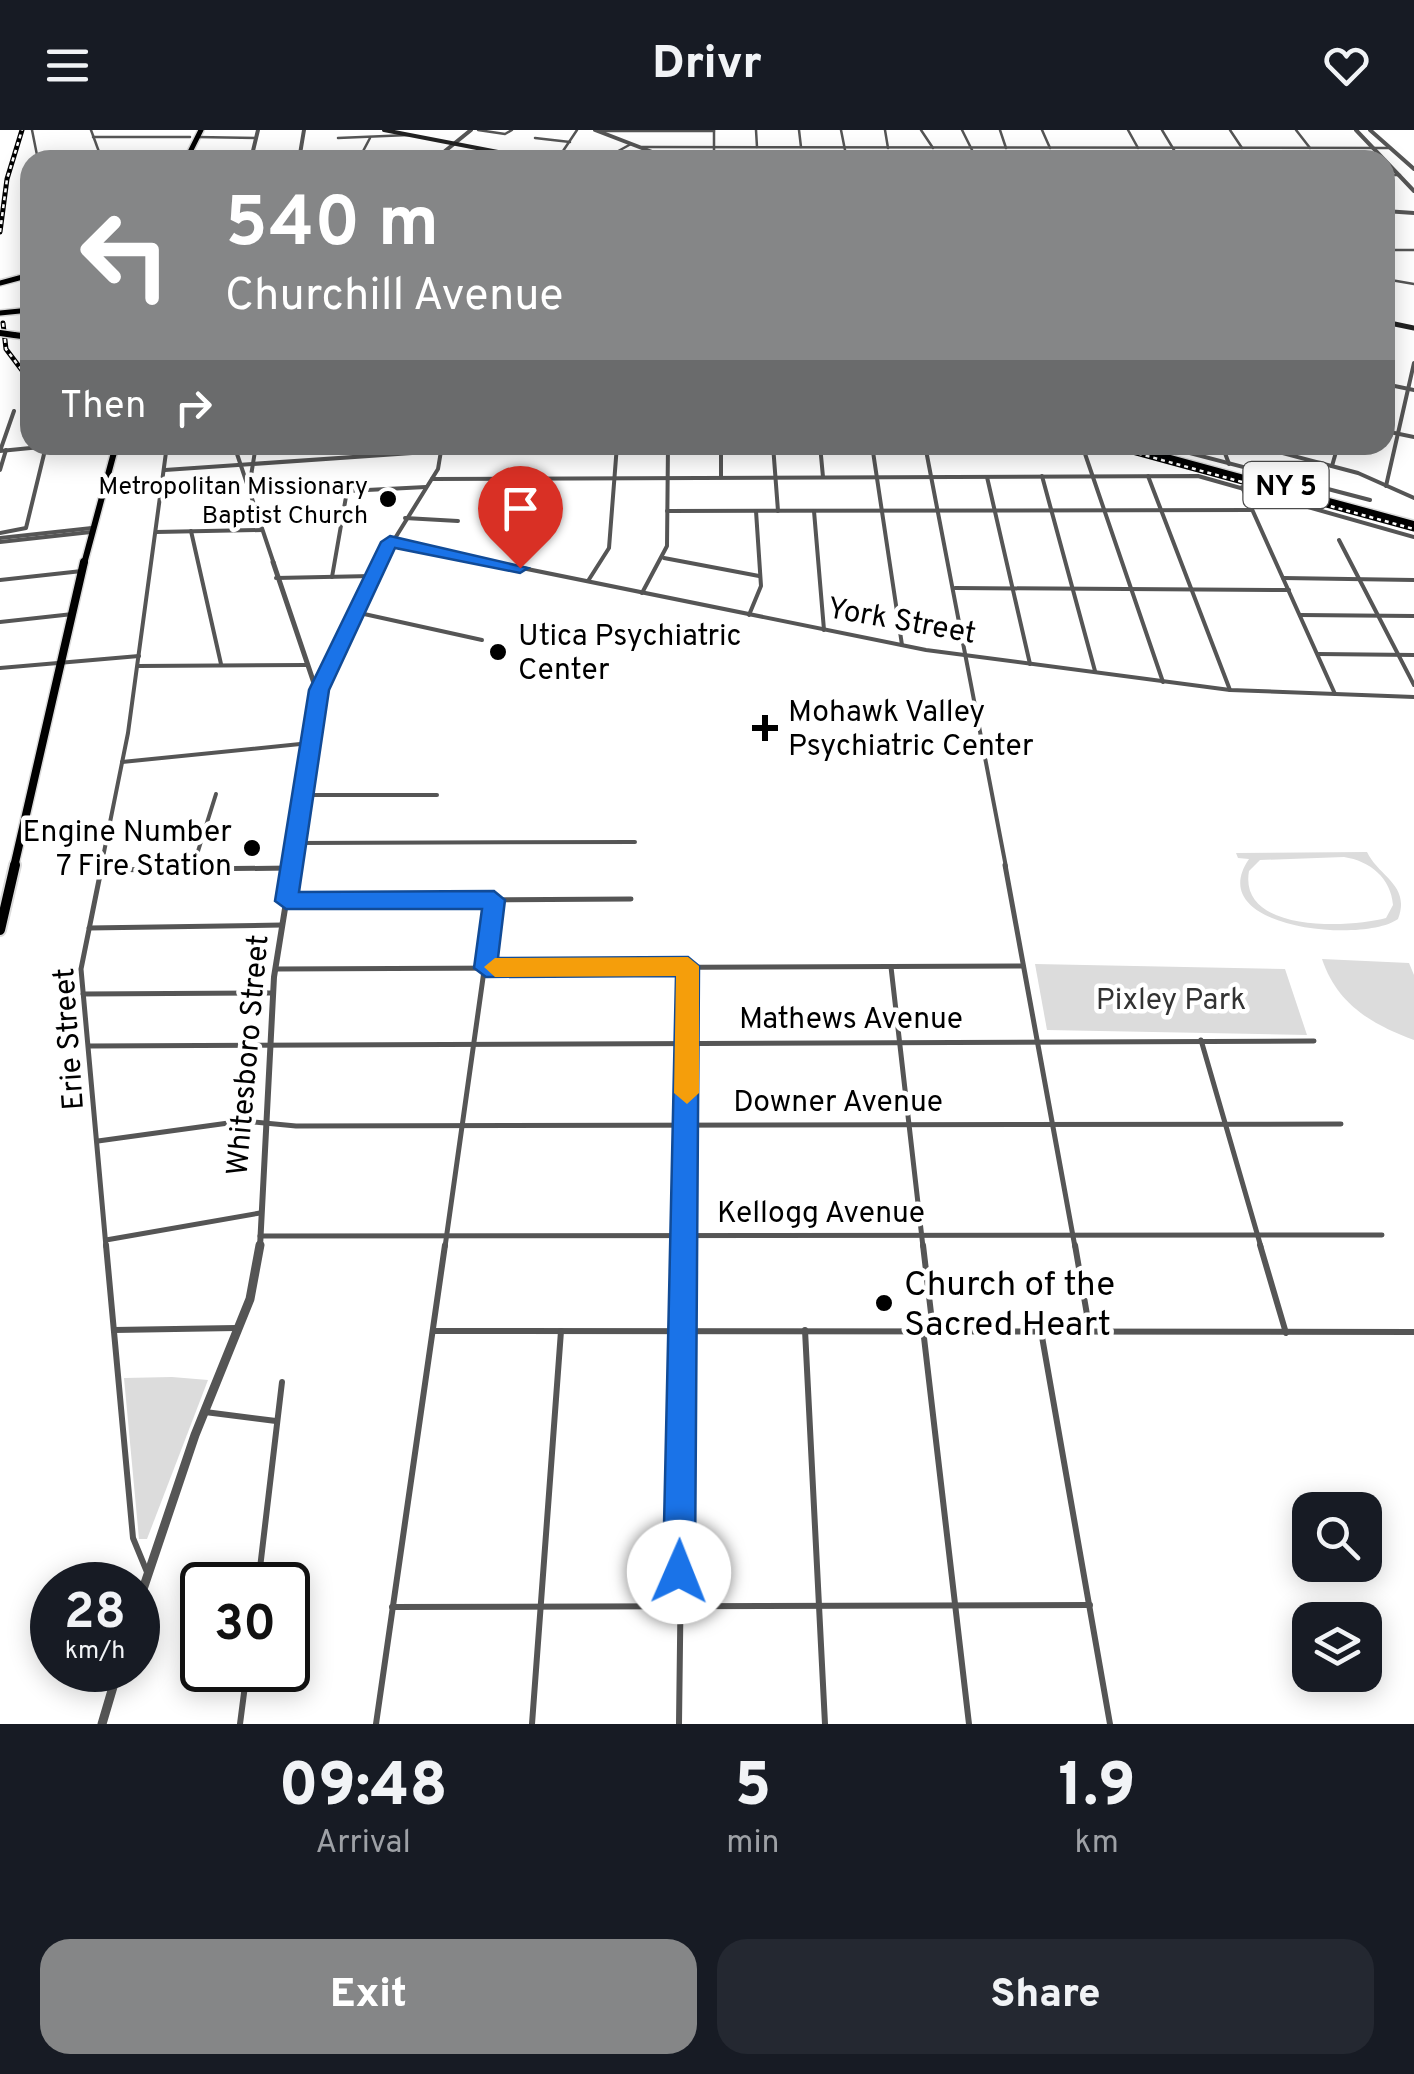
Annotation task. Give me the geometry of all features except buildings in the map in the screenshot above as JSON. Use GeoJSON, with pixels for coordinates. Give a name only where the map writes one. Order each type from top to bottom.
{"type":"FeatureCollection","features":[{"type":"Feature","properties":{"kind":"highway","name":"NY 5"},"geometry":{"type":"LineString","coordinates":[[1174,455],[1414,522]]}},
{"type":"Feature","properties":{"kind":"main road"},"geometry":{"type":"LineString","coordinates":[[188,150],[197,130]]}},
{"type":"Feature","properties":{"kind":"main road"},"geometry":{"type":"LineString","coordinates":[[384,130],[486,150]]}},
{"type":"Feature","properties":{"kind":"main road"},"geometry":{"type":"LineString","coordinates":[[0,930],[91,530],[113,455]]}},
{"type":"Feature","properties":{"kind":"main road","name":"NY 5"},"geometry":{"type":"LineString","coordinates":[[1160,455],[1414,522]]}},
{"type":"Feature","properties":{"kind":"street"},"geometry":{"type":"LineString","coordinates":[[91,130],[98,150]]}},
{"type":"Feature","properties":{"kind":"street"},"geometry":{"type":"LineString","coordinates":[[182,130],[182,137]]}},
{"type":"Feature","properties":{"kind":"street"},"geometry":{"type":"LineString","coordinates":[[253,150],[258,130]]}},
{"type":"Feature","properties":{"kind":"street"},"geometry":{"type":"LineString","coordinates":[[350,130],[338,138],[410,135]]}},
{"type":"Feature","properties":{"kind":"street"},"geometry":{"type":"LineString","coordinates":[[446,150],[471,130]]}},
{"type":"Feature","properties":{"kind":"street"},"geometry":{"type":"LineString","coordinates":[[478,130],[507,134],[512,130]]}},
{"type":"Feature","properties":{"kind":"street"},"geometry":{"type":"LineString","coordinates":[[564,150],[577,130]]}},
{"type":"Feature","properties":{"kind":"street"},"geometry":{"type":"LineString","coordinates":[[596,130],[714,131],[714,147]]}},
{"type":"Feature","properties":{"kind":"street"},"geometry":{"type":"LineString","coordinates":[[596,130],[648,150]]}},
{"type":"Feature","properties":{"kind":"street"},"geometry":{"type":"LineString","coordinates":[[756,130],[757,147]]}},
{"type":"Feature","properties":{"kind":"street"},"geometry":{"type":"LineString","coordinates":[[799,130],[800,148]]}},
{"type":"Feature","properties":{"kind":"street"},"geometry":{"type":"LineString","coordinates":[[841,130],[844,148]]}},
{"type":"Feature","properties":{"kind":"street"},"geometry":{"type":"LineString","coordinates":[[884,130],[888,148]]}},
{"type":"Feature","properties":{"kind":"street"},"geometry":{"type":"LineString","coordinates":[[921,130],[933,148]]}},
{"type":"Feature","properties":{"kind":"street"},"geometry":{"type":"LineString","coordinates":[[962,130],[970,148]]}},
{"type":"Feature","properties":{"kind":"street"},"geometry":{"type":"LineString","coordinates":[[1000,130],[1006,148]]}},
{"type":"Feature","properties":{"kind":"street"},"geometry":{"type":"LineString","coordinates":[[1042,130],[1050,148]]}},
{"type":"Feature","properties":{"kind":"street"},"geometry":{"type":"LineString","coordinates":[[1128,130],[1138,148]]}},
{"type":"Feature","properties":{"kind":"street"},"geometry":{"type":"LineString","coordinates":[[1162,130],[1173,148]]}},
{"type":"Feature","properties":{"kind":"street"},"geometry":{"type":"LineString","coordinates":[[1230,130],[1242,148]]}},
{"type":"Feature","properties":{"kind":"street"},"geometry":{"type":"LineString","coordinates":[[1296,130],[1310,148]]}},
{"type":"Feature","properties":{"kind":"street"},"geometry":{"type":"LineString","coordinates":[[1356,130],[1374,148]]}},
{"type":"Feature","properties":{"kind":"street"},"geometry":{"type":"LineString","coordinates":[[1370,130],[1391,150]]}},
{"type":"Feature","properties":{"kind":"street"},"geometry":{"type":"LineString","coordinates":[[93,137],[256,138]]}},
{"type":"Feature","properties":{"kind":"street"},"geometry":{"type":"LineString","coordinates":[[364,150],[370,138]]}},
{"type":"Feature","properties":{"kind":"street"},"geometry":{"type":"LineString","coordinates":[[535,138],[570,142]]}},
{"type":"Feature","properties":{"kind":"street"},"geometry":{"type":"LineString","coordinates":[[620,150],[631,144]]}},
{"type":"Feature","properties":{"kind":"street"},"geometry":{"type":"LineString","coordinates":[[640,147],[1389,148]]}},
{"type":"Feature","properties":{"kind":"street"},"geometry":{"type":"LineString","coordinates":[[1395,153],[1414,170]]}},
{"type":"Feature","properties":{"kind":"street"},"geometry":{"type":"LineString","coordinates":[[1395,170],[1414,191]]}},
{"type":"Feature","properties":{"kind":"street"},"geometry":{"type":"LineString","coordinates":[[1395,175],[1400,175]]}},
{"type":"Feature","properties":{"kind":"street"},"geometry":{"type":"LineString","coordinates":[[1395,447],[1414,363]]}},
{"type":"Feature","properties":{"kind":"street"},"geometry":{"type":"LineString","coordinates":[[1395,386],[1414,390]]}},
{"type":"Feature","properties":{"kind":"street"},"geometry":{"type":"LineString","coordinates":[[0,470],[14,411]]}},
{"type":"Feature","properties":{"kind":"street"},"geometry":{"type":"LineString","coordinates":[[1395,433],[1414,438]]}},
{"type":"Feature","properties":{"kind":"street"},"geometry":{"type":"LineString","coordinates":[[21,533],[43,455]]}},
{"type":"Feature","properties":{"kind":"street","name":"Erie Street"},"geometry":{"type":"LineString","coordinates":[[143,1562],[133,1538],[82,969],[140,656],[166,455]]}},
{"type":"Feature","properties":{"kind":"street"},"geometry":{"type":"LineString","coordinates":[[237,455],[318,695]]}},
{"type":"Feature","properties":{"kind":"street"},"geometry":{"type":"LineString","coordinates":[[250,493],[255,455]]}},
{"type":"Feature","properties":{"kind":"street"},"geometry":{"type":"LineString","coordinates":[[165,470],[335,455]]}},
{"type":"Feature","properties":{"kind":"street","name":"Whitesboro Street"},"geometry":{"type":"LineString","coordinates":[[151,1562],[256,1278],[273,993],[318,695],[372,576],[432,479],[440,455]]}},
{"type":"Feature","properties":{"kind":"street"},"geometry":{"type":"LineString","coordinates":[[588,582],[609,548],[615,455]]}},
{"type":"Feature","properties":{"kind":"street"},"geometry":{"type":"LineString","coordinates":[[642,593],[664,558],[668,455]]}},
{"type":"Feature","properties":{"kind":"street"},"geometry":{"type":"LineString","coordinates":[[721,455],[721,478]]}},
{"type":"Feature","properties":{"kind":"street"},"geometry":{"type":"LineString","coordinates":[[774,455],[778,511]]}},
{"type":"Feature","properties":{"kind":"street"},"geometry":{"type":"LineString","coordinates":[[821,455],[823,478]]}},
{"type":"Feature","properties":{"kind":"street"},"geometry":{"type":"LineString","coordinates":[[874,455],[902,645]]}},
{"type":"Feature","properties":{"kind":"street"},"geometry":{"type":"LineString","coordinates":[[927,455],[955,588],[1090,1332]]}},
{"type":"Feature","properties":{"kind":"street"},"geometry":{"type":"LineString","coordinates":[[1086,455],[1163,682]]}},
{"type":"Feature","properties":{"kind":"street"},"geometry":{"type":"LineString","coordinates":[[1195,455],[1370,500]]}},
{"type":"Feature","properties":{"kind":"street"},"geometry":{"type":"LineString","coordinates":[[1225,455],[1228,464]]}},
{"type":"Feature","properties":{"kind":"street"},"geometry":{"type":"LineString","coordinates":[[1290,455],[1332,466],[1414,498]]}},
{"type":"Feature","properties":{"kind":"street"},"geometry":{"type":"LineString","coordinates":[[1332,466],[1335,455]]}},
{"type":"Feature","properties":{"kind":"street"},"geometry":{"type":"LineString","coordinates":[[1386,486],[1393,455]]}},
{"type":"Feature","properties":{"kind":"street"},"geometry":{"type":"LineString","coordinates":[[1042,476],[1096,672]]}},
{"type":"Feature","properties":{"kind":"street"},"geometry":{"type":"LineString","coordinates":[[1148,476],[1230,690]]}},
{"type":"Feature","properties":{"kind":"street"},"geometry":{"type":"LineString","coordinates":[[432,479],[1198,476],[1414,536]]}},
{"type":"Feature","properties":{"kind":"street"},"geometry":{"type":"LineString","coordinates":[[987,477],[1030,664]]}},
{"type":"Feature","properties":{"kind":"street"},"geometry":{"type":"LineString","coordinates":[[250,493],[426,487]]}},
{"type":"Feature","properties":{"kind":"street"},"geometry":{"type":"LineString","coordinates":[[1242,487],[1335,694]]}},
{"type":"Feature","properties":{"kind":"street"},"geometry":{"type":"LineString","coordinates":[[332,577],[348,491]]}},
{"type":"Feature","properties":{"kind":"street"},"geometry":{"type":"LineString","coordinates":[[668,511],[1252,510]]}},
{"type":"Feature","properties":{"kind":"street"},"geometry":{"type":"LineString","coordinates":[[749,615],[760,592],[756,511]]}},
{"type":"Feature","properties":{"kind":"street"},"geometry":{"type":"LineString","coordinates":[[814,511],[824,630]]}},
{"type":"Feature","properties":{"kind":"street"},"geometry":{"type":"LineString","coordinates":[[405,518],[458,521]]}},
{"type":"Feature","properties":{"kind":"street"},"geometry":{"type":"LineString","coordinates":[[0,538],[21,533],[91,530]]}},
{"type":"Feature","properties":{"kind":"street"},"geometry":{"type":"LineString","coordinates":[[0,538],[91,530]]}},
{"type":"Feature","properties":{"kind":"street"},"geometry":{"type":"LineString","coordinates":[[156,532],[262,530]]}},
{"type":"Feature","properties":{"kind":"street"},"geometry":{"type":"LineString","coordinates":[[191,531],[221,665]]}},
{"type":"Feature","properties":{"kind":"street"},"geometry":{"type":"LineString","coordinates":[[1338,540],[1414,685]]}},
{"type":"Feature","properties":{"kind":"street","name":"York Street"},"geometry":{"type":"LineString","coordinates":[[390,542],[967,656],[1230,690],[1414,697]]}},
{"type":"Feature","properties":{"kind":"street"},"geometry":{"type":"LineString","coordinates":[[664,558],[760,576]]}},
{"type":"Feature","properties":{"kind":"street"},"geometry":{"type":"LineString","coordinates":[[0,580],[82,571]]}},
{"type":"Feature","properties":{"kind":"street"},"geometry":{"type":"LineString","coordinates":[[276,578],[372,576]]}},
{"type":"Feature","properties":{"kind":"street"},"geometry":{"type":"LineString","coordinates":[[1283,578],[1414,580]]}},
{"type":"Feature","properties":{"kind":"street"},"geometry":{"type":"LineString","coordinates":[[955,588],[1289,590]]}},
{"type":"Feature","properties":{"kind":"street"},"geometry":{"type":"LineString","coordinates":[[355,612],[482,640]]}},
{"type":"Feature","properties":{"kind":"street"},"geometry":{"type":"LineString","coordinates":[[0,622],[72,614]]}},
{"type":"Feature","properties":{"kind":"street"},"geometry":{"type":"LineString","coordinates":[[1300,615],[1414,616]]}},
{"type":"Feature","properties":{"kind":"street"},"geometry":{"type":"LineString","coordinates":[[1318,654],[1414,655]]}},
{"type":"Feature","properties":{"kind":"street"},"geometry":{"type":"LineString","coordinates":[[0,668],[140,656]]}},
{"type":"Feature","properties":{"kind":"street"},"geometry":{"type":"LineString","coordinates":[[138,666],[306,665]]}},
{"type":"Feature","properties":{"kind":"street"},"geometry":{"type":"LineString","coordinates":[[122,762],[310,744]]}},
{"type":"Feature","properties":{"kind":"street"},"geometry":{"type":"LineString","coordinates":[[193,869],[216,794]]}},
{"type":"Feature","properties":{"kind":"street"},"geometry":{"type":"LineString","coordinates":[[302,795],[437,795]]}},
{"type":"Feature","properties":{"kind":"street"},"geometry":{"type":"LineString","coordinates":[[295,843],[636,842]]}},
{"type":"Feature","properties":{"kind":"street"},"geometry":{"type":"LineString","coordinates":[[100,870],[291,868]]}},
{"type":"Feature","properties":{"kind":"street"},"geometry":{"type":"LineString","coordinates":[[286,901],[631,899]]}},
{"type":"Feature","properties":{"kind":"street"},"geometry":{"type":"LineString","coordinates":[[376,1724],[450,1236],[494,900]]}},
{"type":"Feature","properties":{"kind":"street"},"geometry":{"type":"LineString","coordinates":[[89,928],[282,925]]}},
{"type":"Feature","properties":{"kind":"street"},"geometry":{"type":"LineString","coordinates":[[679,1724],[688,966]]}},
{"type":"Feature","properties":{"kind":"street"},"geometry":{"type":"LineString","coordinates":[[276,968],[1024,966]]}},
{"type":"Feature","properties":{"kind":"street"},"geometry":{"type":"LineString","coordinates":[[891,967],[925,1254],[928,1330],[968,1724]]}},
{"type":"Feature","properties":{"kind":"street"},"geometry":{"type":"LineString","coordinates":[[84,994],[273,993]]}},
{"type":"Feature","properties":{"kind":"street"},"geometry":{"type":"LineString","coordinates":[[1201,1040],[1286,1333]]}},
{"type":"Feature","properties":{"kind":"street","name":"Mathews Avenue"},"geometry":{"type":"LineString","coordinates":[[89,1046],[475,1041],[1314,1041]]}},
{"type":"Feature","properties":{"kind":"street","name":"Downer Avenue"},"geometry":{"type":"LineString","coordinates":[[98,1141],[230,1122],[1341,1124]]}},
{"type":"Feature","properties":{"kind":"street"},"geometry":{"type":"LineString","coordinates":[[106,1240],[260,1213]]}},
{"type":"Feature","properties":{"kind":"street","name":"Kellogg Avenue"},"geometry":{"type":"LineString","coordinates":[[260,1236],[1382,1235]]}},
{"type":"Feature","properties":{"kind":"street"},"geometry":{"type":"LineString","coordinates":[[114,1330],[239,1328]]}},
{"type":"Feature","properties":{"kind":"street"},"geometry":{"type":"LineString","coordinates":[[805,1330],[826,1724]]}},
{"type":"Feature","properties":{"kind":"street"},"geometry":{"type":"LineString","coordinates":[[435,1331],[1414,1332]]}},
{"type":"Feature","properties":{"kind":"street"},"geometry":{"type":"LineString","coordinates":[[1042,1331],[1110,1724]]}},
{"type":"Feature","properties":{"kind":"street"},"geometry":{"type":"LineString","coordinates":[[532,1724],[561,1332]]}},
{"type":"Feature","properties":{"kind":"street"},"geometry":{"type":"LineString","coordinates":[[261,1562],[282,1382]]}},
{"type":"Feature","properties":{"kind":"street"},"geometry":{"type":"LineString","coordinates":[[205,1412],[277,1421]]}},
{"type":"Feature","properties":{"kind":"street"},"geometry":{"type":"LineString","coordinates":[[392,1607],[1090,1604]]}},
{"type":"Feature","properties":{"kind":"street"},"geometry":{"type":"LineString","coordinates":[[102,1724],[111,1692]]}},
{"type":"Feature","properties":{"kind":"street"},"geometry":{"type":"LineString","coordinates":[[240,1724],[245,1692]]}},
{"type":"Feature","properties":{"kind":"green space"},"geometry":{"type":"Polygon","coordinates":[[[1367,852],[1397,889],[1401,907],[1398,919],[1354,930],[1293,925],[1266,915],[1247,901],[1240,883],[1249,859],[1238,858],[1236,853],[1367,852]],[[1353,859],[1260,860],[1249,871],[1250,891],[1261,906],[1278,916],[1300,921],[1348,924],[1386,918],[1393,905],[1388,887],[1378,872],[1353,859]]]}},
{"type":"Feature","properties":{"kind":"green space"},"geometry":{"type":"Polygon","coordinates":[[[1322,959],[1409,963],[1414,975],[1414,1040],[1370,1019],[1346,1000],[1322,959]]]}},
{"type":"Feature","properties":{"kind":"green space","name":"Pixley Park"},"geometry":{"type":"Polygon","coordinates":[[[1035,964],[1285,969],[1307,1035],[1047,1030],[1035,964]]]}},
{"type":"Feature","properties":{"kind":"green space"},"geometry":{"type":"Polygon","coordinates":[[[124,1378],[208,1380],[147,1539],[139,1539],[124,1378]]]}},
{"type":"Feature","properties":{"kind":"railway"},"geometry":{"type":"LineString","coordinates":[[0,232],[7,179],[22,130]]}},
{"type":"Feature","properties":{"kind":"railway"},"geometry":{"type":"LineString","coordinates":[[3,323],[6,349],[20,368]]}},
{"type":"Feature","properties":{"kind":"railway"},"geometry":{"type":"LineString","coordinates":[[1144,455],[1414,529]]}},
{"type":"Feature","properties":{"kind":"slow traffic"},"geometry":{"type":"LineString","coordinates":[[495,967],[688,966],[687,1093]]}},
{"type":"Feature","properties":{"kind":"place","name":"Metropolitan Missionary Baptist Church"},"geometry":{"type":"Point","coordinates":[388,499]}},
{"type":"Feature","properties":{"kind":"place","name":"Utica Psychiatric Center"},"geometry":{"type":"Point","coordinates":[498,652]}},
{"type":"Feature","properties":{"kind":"place","name":"Mohawk Valley Psychiatric Center"},"geometry":{"type":"Point","coordinates":[765,728]}},
{"type":"Feature","properties":{"kind":"place","name":"Engine Number 7 Fire Station"},"geometry":{"type":"Point","coordinates":[252,848]}},
{"type":"Feature","properties":{"kind":"place","name":"Church of the Sacred Heart"},"geometry":{"type":"Point","coordinates":[884,1303]}},
{"type":"Feature","properties":{"kind":"route"},"geometry":{"type":"LineString","coordinates":[[520,568],[390,542],[319,690],[286,901],[494,900],[486,968],[688,966],[679,1572]]}}]}
